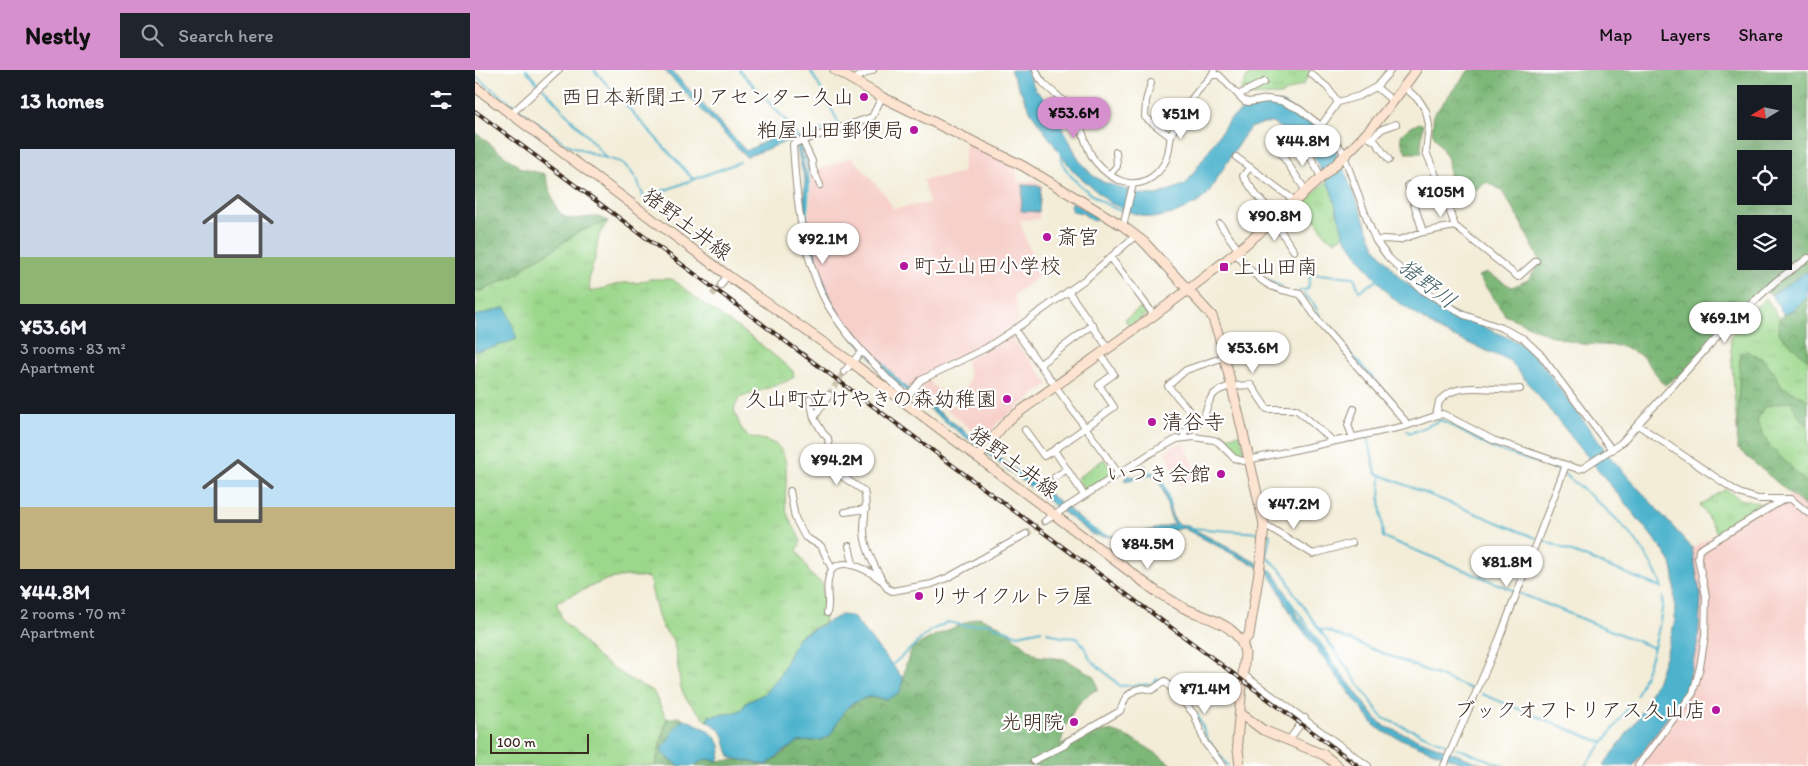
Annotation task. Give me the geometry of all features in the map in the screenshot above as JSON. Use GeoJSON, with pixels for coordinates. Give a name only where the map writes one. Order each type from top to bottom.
{"type":"FeatureCollection","features":[{"type":"Feature","properties":{"kind":"street"},"geometry":{"type":"LineString","coordinates":[[511,114],[559,70]]}},
{"type":"Feature","properties":{"kind":"street"},"geometry":{"type":"LineString","coordinates":[[835,70],[882,97],[1023,166],[1123,226],[1144,242],[1211,316],[1219,336],[1232,386],[1263,524],[1261,559],[1249,635],[1242,643],[1245,653],[1237,741],[1239,766]]}},
{"type":"Feature","properties":{"kind":"street"},"geometry":{"type":"LineString","coordinates":[[854,81],[873,70]]}},
{"type":"Feature","properties":{"kind":"street"},"geometry":{"type":"LineString","coordinates":[[1036,70],[1038,78],[1046,87],[1065,101],[1075,114],[1094,159],[1110,174],[1133,187],[1151,179],[1162,167],[1167,157],[1172,132],[1180,117],[1213,72],[1219,75],[1241,99],[1249,102],[1268,99],[1281,101],[1299,109],[1321,126],[1341,150],[1376,241],[1388,257],[1422,290],[1464,315],[1501,328],[1524,339],[1540,354],[1612,450]]}},
{"type":"Feature","properties":{"kind":"street"},"geometry":{"type":"LineString","coordinates":[[1368,137],[1416,70]]}},
{"type":"Feature","properties":{"kind":"street"},"geometry":{"type":"LineString","coordinates":[[1321,126],[1338,102],[1359,96],[1376,87],[1388,71]]}},
{"type":"Feature","properties":{"kind":"street"},"geometry":{"type":"LineString","coordinates":[[1311,74],[1327,87],[1338,102]]}},
{"type":"Feature","properties":{"kind":"street"},"geometry":{"type":"LineString","coordinates":[[1238,95],[1264,82]]}},
{"type":"Feature","properties":{"kind":"street"},"geometry":{"type":"LineString","coordinates":[[1151,83],[1146,100],[1145,118],[1171,137]]}},
{"type":"Feature","properties":{"kind":"street"},"geometry":{"type":"LineString","coordinates":[[1404,86],[1419,100],[1426,111],[1429,125],[1426,152],[1455,226],[1518,277],[1536,261]]}},
{"type":"Feature","properties":{"kind":"street","name":"猪野土井線"},"geometry":{"type":"LineString","coordinates":[[475,87],[727,275],[983,451],[1157,592],[1184,608],[1222,623],[1233,631],[1242,643]]}},
{"type":"Feature","properties":{"kind":"street"},"geometry":{"type":"LineString","coordinates":[[1376,87],[1393,101]]}},
{"type":"Feature","properties":{"kind":"street"},"geometry":{"type":"LineString","coordinates":[[798,142],[872,117],[882,97]]}},
{"type":"Feature","properties":{"kind":"street"},"geometry":{"type":"LineString","coordinates":[[983,451],[1007,421],[1189,290],[1276,220],[1343,157],[1368,137],[1397,124]]}},
{"type":"Feature","properties":{"kind":"street"},"geometry":{"type":"LineString","coordinates":[[1368,137],[1381,148],[1389,160]]}},
{"type":"Feature","properties":{"kind":"street"},"geometry":{"type":"LineString","coordinates":[[1306,191],[1280,152],[1293,140],[1311,158],[1322,177]]}},
{"type":"Feature","properties":{"kind":"street"},"geometry":{"type":"LineString","coordinates":[[798,142],[812,161],[813,170],[820,185]]}},
{"type":"Feature","properties":{"kind":"street"},"geometry":{"type":"LineString","coordinates":[[798,142],[797,197],[803,234],[823,295],[862,351],[905,399],[921,380],[986,348],[1068,291],[1111,258],[1135,236]]}},
{"type":"Feature","properties":{"kind":"street"},"geometry":{"type":"LineString","coordinates":[[1110,174],[1117,166],[1116,152]]}},
{"type":"Feature","properties":{"kind":"street"},"geometry":{"type":"LineString","coordinates":[[1236,157],[1295,201]]}},
{"type":"Feature","properties":{"kind":"street"},"geometry":{"type":"LineString","coordinates":[[1250,167],[1243,176],[1276,220],[1294,251]]}},
{"type":"Feature","properties":{"kind":"street"},"geometry":{"type":"LineString","coordinates":[[1408,185],[1423,232]]}},
{"type":"Feature","properties":{"kind":"street"},"geometry":{"type":"LineString","coordinates":[[1123,226],[1133,187]]}},
{"type":"Feature","properties":{"kind":"street"},"geometry":{"type":"LineString","coordinates":[[1220,224],[1237,252],[1257,276],[1275,288],[1300,294],[1322,326],[1405,421],[1406,426]]}},
{"type":"Feature","properties":{"kind":"street"},"geometry":{"type":"LineString","coordinates":[[1376,241],[1383,239],[1399,240],[1423,232],[1455,226]]}},
{"type":"Feature","properties":{"kind":"street"},"geometry":{"type":"LineString","coordinates":[[1111,258],[1154,315]]}},
{"type":"Feature","properties":{"kind":"street"},"geometry":{"type":"LineString","coordinates":[[1045,521],[1169,442],[1194,437],[1214,440],[1238,461],[1249,460],[1406,426],[1443,414],[1493,440],[1566,466],[1583,468],[1621,443],[1724,329],[1776,281],[1808,258]]}},
{"type":"Feature","properties":{"kind":"street"},"geometry":{"type":"LineString","coordinates":[[721,284],[727,275]]}},
{"type":"Feature","properties":{"kind":"street"},"geometry":{"type":"LineString","coordinates":[[1068,291],[1108,348]]}},
{"type":"Feature","properties":{"kind":"street"},"geometry":{"type":"LineString","coordinates":[[1040,364],[1093,326]]}},
{"type":"Feature","properties":{"kind":"street"},"geometry":{"type":"LineString","coordinates":[[1014,329],[1119,474]]}},
{"type":"Feature","properties":{"kind":"street"},"geometry":{"type":"LineString","coordinates":[[844,372],[862,351]]}},
{"type":"Feature","properties":{"kind":"street"},"geometry":{"type":"LineString","coordinates":[[1025,430],[1044,456],[1087,428],[1114,407],[1099,385],[1113,374],[1100,354]]}},
{"type":"Feature","properties":{"kind":"street"},"geometry":{"type":"LineString","coordinates":[[1199,422],[1168,386],[1186,370],[1224,357]]}},
{"type":"Feature","properties":{"kind":"street"},"geometry":{"type":"LineString","coordinates":[[1184,438],[1184,432],[1199,422],[1205,415],[1212,397],[1218,391],[1232,386],[1251,385],[1267,409],[1296,410],[1333,441]]}},
{"type":"Feature","properties":{"kind":"street"},"geometry":{"type":"LineString","coordinates":[[1436,415],[1439,402],[1450,393],[1473,387],[1510,391],[1520,389]]}},
{"type":"Feature","properties":{"kind":"street"},"geometry":{"type":"LineString","coordinates":[[815,418],[829,396]]}},
{"type":"Feature","properties":{"kind":"street"},"geometry":{"type":"LineString","coordinates":[[810,400],[815,418],[823,433],[829,438],[831,464],[834,471],[865,491],[867,502],[864,531],[867,547],[887,588],[892,591],[932,584],[967,568],[1026,534]]}},
{"type":"Feature","properties":{"kind":"street"},"geometry":{"type":"LineString","coordinates":[[1353,438],[1348,425],[1354,409]]}},
{"type":"Feature","properties":{"kind":"street"},"geometry":{"type":"LineString","coordinates":[[1638,425],[1739,493],[1758,498],[1791,499],[1808,513]]}},
{"type":"Feature","properties":{"kind":"street"},"geometry":{"type":"LineString","coordinates":[[1055,450],[1084,495]]}},
{"type":"Feature","properties":{"kind":"street"},"geometry":{"type":"LineString","coordinates":[[1444,766],[1498,642],[1566,466]]}},
{"type":"Feature","properties":{"kind":"street"},"geometry":{"type":"LineString","coordinates":[[1055,477],[1067,469]]}},
{"type":"Feature","properties":{"kind":"street"},"geometry":{"type":"LineString","coordinates":[[791,491],[795,518],[805,536],[821,546],[833,569]]}},
{"type":"Feature","properties":{"kind":"street"},"geometry":{"type":"LineString","coordinates":[[1638,766],[1693,693],[1705,636],[1706,596],[1699,550],[1783,500]]}},
{"type":"Feature","properties":{"kind":"street"},"geometry":{"type":"LineString","coordinates":[[1261,511],[1295,508]]}},
{"type":"Feature","properties":{"kind":"street"},"geometry":{"type":"LineString","coordinates":[[845,512],[866,509]]}},
{"type":"Feature","properties":{"kind":"street"},"geometry":{"type":"LineString","coordinates":[[1263,524],[1313,554],[1352,543]]}},
{"type":"Feature","properties":{"kind":"street"},"geometry":{"type":"LineString","coordinates":[[849,546],[853,564]]}},
{"type":"Feature","properties":{"kind":"street"},"geometry":{"type":"LineString","coordinates":[[827,613],[827,583],[833,569],[838,565],[853,564],[883,580]]}},
{"type":"Feature","properties":{"kind":"street"},"geometry":{"type":"LineString","coordinates":[[1244,674],[1368,766]]}},
{"type":"Feature","properties":{"kind":"street"},"geometry":{"type":"LineString","coordinates":[[1033,761],[1065,745],[1068,741],[1119,711],[1126,697],[1135,690],[1143,688],[1152,690],[1165,681],[1194,714],[1205,743],[1223,766]]}},
{"type":"Feature","properties":{"kind":"street"},"geometry":{"type":"LineString","coordinates":[[1240,713],[1263,730],[1324,755],[1338,766]]}},
{"type":"Feature","properties":{"kind":"street"},"geometry":{"type":"LineString","coordinates":[[1289,740],[1305,718]]}},
{"type":"Feature","properties":{"kind":"shaded area"},"geometry":{"type":"Polygon","coordinates":[[[966,143],[1016,167],[1018,182],[1036,181],[1042,184],[1039,219],[1020,220],[1026,241],[1043,273],[1014,295],[1019,321],[985,345],[925,372],[911,388],[901,381],[846,322],[829,294],[818,266],[808,222],[812,184],[810,173],[852,157],[886,196],[893,209],[929,203],[923,180],[962,173],[966,143]]]}},
{"type":"Feature","properties":{"kind":"shaded area"},"geometry":{"type":"Polygon","coordinates":[[[1010,336],[1049,384],[998,422],[985,441],[920,387],[928,379],[953,408],[970,380],[966,360],[1010,336]]]}},
{"type":"Feature","properties":{"kind":"shaded area"},"geometry":{"type":"Polygon","coordinates":[[[1184,443],[1199,476],[1180,486],[1165,451],[1184,443]]]}},
{"type":"Feature","properties":{"kind":"shaded area"},"geometry":{"type":"Polygon","coordinates":[[[1791,494],[1808,509],[1808,766],[1633,766],[1686,691],[1698,641],[1701,598],[1692,548],[1791,494]]]}},
{"type":"Feature","properties":{"kind":"green space"},"geometry":{"type":"Polygon","coordinates":[[[1251,70],[1310,70],[1310,76],[1305,80],[1304,84],[1280,95],[1245,96],[1240,91],[1251,70]]]}},
{"type":"Feature","properties":{"kind":"green space"},"geometry":{"type":"Polygon","coordinates":[[[1469,70],[1808,70],[1808,272],[1772,295],[1761,290],[1746,305],[1726,313],[1713,344],[1683,372],[1665,385],[1642,356],[1623,346],[1582,344],[1549,335],[1505,315],[1478,276],[1487,273],[1512,287],[1528,280],[1541,262],[1514,210],[1501,190],[1487,182],[1475,190],[1450,186],[1448,159],[1432,132],[1434,114],[1469,70]]]}},
{"type":"Feature","properties":{"kind":"green space"},"geometry":{"type":"Polygon","coordinates":[[[1419,123],[1423,125],[1422,153],[1406,153],[1401,135],[1419,123]]]}},
{"type":"Feature","properties":{"kind":"green space"},"geometry":{"type":"Polygon","coordinates":[[[475,132],[522,169],[545,174],[555,204],[565,217],[575,219],[597,217],[608,221],[576,233],[550,252],[530,262],[519,273],[484,290],[475,292],[475,132]]]}},
{"type":"Feature","properties":{"kind":"green space"},"geometry":{"type":"Polygon","coordinates":[[[1327,181],[1341,219],[1344,236],[1334,241],[1326,236],[1304,202],[1327,181]]]}},
{"type":"Feature","properties":{"kind":"green space"},"geometry":{"type":"Polygon","coordinates":[[[608,221],[599,235],[589,277],[590,292],[622,283],[637,283],[650,279],[672,279],[754,339],[793,371],[794,377],[785,382],[739,398],[734,409],[740,426],[747,436],[773,443],[783,454],[786,463],[785,500],[787,513],[801,542],[797,550],[811,575],[822,583],[825,622],[798,637],[780,675],[765,693],[746,703],[742,709],[734,713],[709,716],[707,721],[686,699],[681,688],[674,641],[662,627],[649,578],[627,576],[608,579],[556,602],[562,619],[598,658],[633,681],[653,691],[667,719],[655,766],[475,766],[475,292],[484,290],[519,273],[530,262],[576,233],[608,221]]]}},
{"type":"Feature","properties":{"kind":"green space"},"geometry":{"type":"Polygon","coordinates":[[[1808,296],[1808,360],[1778,333],[1779,319],[1803,302],[1808,296]]]}},
{"type":"Feature","properties":{"kind":"green space"},"geometry":{"type":"Polygon","coordinates":[[[1766,298],[1778,316],[1808,350],[1808,504],[1738,442],[1730,337],[1750,313],[1766,298]]]}},
{"type":"Feature","properties":{"kind":"green space"},"geometry":{"type":"Polygon","coordinates":[[[1143,306],[1148,313],[1129,326],[1125,319],[1143,306]]]}},
{"type":"Feature","properties":{"kind":"green space"},"geometry":{"type":"Polygon","coordinates":[[[1746,351],[1763,359],[1782,387],[1808,401],[1808,426],[1797,414],[1791,401],[1764,407],[1757,421],[1768,444],[1808,484],[1808,509],[1737,448],[1740,353],[1746,351]]]}},
{"type":"Feature","properties":{"kind":"green space"},"geometry":{"type":"Polygon","coordinates":[[[1240,434],[1246,456],[1240,456],[1220,438],[1240,434]]]}},
{"type":"Feature","properties":{"kind":"green space"},"geometry":{"type":"Polygon","coordinates":[[[1104,459],[1114,473],[1085,491],[1077,478],[1104,459]]]}},
{"type":"Feature","properties":{"kind":"green space"},"geometry":{"type":"Polygon","coordinates":[[[1726,489],[1740,499],[1766,505],[1718,534],[1700,505],[1726,489]]]}},
{"type":"Feature","properties":{"kind":"green space"},"geometry":{"type":"Polygon","coordinates":[[[979,617],[999,625],[1037,656],[1064,659],[1094,676],[1098,689],[1083,699],[1077,706],[1069,720],[1060,745],[1092,734],[1108,731],[1133,740],[1173,766],[693,766],[707,759],[714,761],[740,760],[767,765],[798,742],[830,736],[844,712],[854,703],[867,698],[887,699],[902,686],[906,664],[912,648],[934,636],[979,617]]]}},
{"type":"Feature","properties":{"kind":"green space"},"geometry":{"type":"Polygon","coordinates":[[[678,717],[684,719],[680,721],[668,742],[669,759],[679,766],[655,766],[667,719],[678,717]]]}},
{"type":"Feature","properties":{"kind":"water"},"geometry":{"type":"Polygon","coordinates":[[[664,70],[671,70],[746,151],[786,131],[796,133],[809,187],[806,215],[819,267],[831,299],[839,313],[905,386],[1060,502],[1098,534],[1123,537],[1174,524],[1164,492],[1153,475],[1125,481],[1125,478],[1129,475],[1131,477],[1153,472],[1163,481],[1172,516],[1178,524],[1186,525],[1272,571],[1281,583],[1296,614],[1378,721],[1384,726],[1487,766],[1469,766],[1386,733],[1375,726],[1294,618],[1267,572],[1183,528],[1143,538],[1129,539],[1093,535],[890,379],[846,329],[829,303],[809,250],[803,208],[805,180],[796,146],[793,142],[788,141],[746,157],[664,70]]]}},
{"type":"Feature","properties":{"kind":"water"},"geometry":{"type":"Polygon","coordinates":[[[1010,70],[1027,70],[1035,89],[1052,106],[1079,160],[1092,175],[1103,182],[1139,194],[1157,195],[1186,184],[1229,120],[1243,110],[1260,104],[1283,103],[1300,113],[1328,136],[1344,169],[1375,247],[1400,278],[1446,310],[1520,343],[1538,359],[1611,458],[1692,548],[1701,598],[1698,641],[1686,691],[1633,766],[1603,766],[1639,717],[1657,680],[1668,648],[1675,620],[1674,576],[1671,563],[1663,550],[1510,361],[1440,331],[1391,297],[1344,236],[1331,190],[1313,155],[1288,132],[1272,123],[1264,123],[1250,128],[1207,195],[1197,203],[1177,213],[1153,218],[1132,213],[1110,203],[1073,171],[1032,114],[1010,70]]]}},
{"type":"Feature","properties":{"kind":"water"},"geometry":{"type":"Polygon","coordinates":[[[1023,185],[1041,186],[1039,212],[1021,211],[1023,185]]]}},
{"type":"Feature","properties":{"kind":"water"},"geometry":{"type":"Polygon","coordinates":[[[1072,202],[1100,218],[1093,221],[1082,213],[1072,211],[1070,206],[1072,202]]]}},
{"type":"Feature","properties":{"kind":"water"},"geometry":{"type":"Polygon","coordinates":[[[1808,271],[1808,288],[1805,298],[1798,306],[1784,315],[1772,295],[1808,271]]]}},
{"type":"Feature","properties":{"kind":"water"},"geometry":{"type":"Polygon","coordinates":[[[506,307],[517,339],[492,348],[475,351],[475,316],[506,307]]]}},
{"type":"Feature","properties":{"kind":"water"},"geometry":{"type":"Polygon","coordinates":[[[841,615],[852,616],[903,678],[899,694],[887,699],[868,697],[851,704],[844,711],[830,736],[821,740],[798,742],[767,765],[731,758],[724,736],[719,729],[707,721],[709,716],[734,713],[742,709],[746,703],[765,693],[780,675],[798,637],[841,615]]]}},
{"type":"Feature","properties":{"kind":"water"},"geometry":{"type":"Polygon","coordinates":[[[684,719],[705,729],[717,740],[721,753],[718,761],[706,759],[693,766],[679,766],[663,754],[662,747],[678,724],[684,719]]]}},
{"type":"Feature","properties":{"kind":"waterway"},"geometry":{"type":"LineString","coordinates":[[526,70],[539,85]]}},
{"type":"Feature","properties":{"kind":"waterway"},"geometry":{"type":"LineString","coordinates":[[594,70],[693,179]]}},
{"type":"Feature","properties":{"kind":"waterway"},"geometry":{"type":"LineString","coordinates":[[739,70],[788,123],[790,133]]}},
{"type":"Feature","properties":{"kind":"waterway"},"geometry":{"type":"LineString","coordinates":[[797,138],[839,124],[810,70]]}},
{"type":"Feature","properties":{"kind":"waterway"},"geometry":{"type":"LineString","coordinates":[[475,76],[566,144],[621,162],[637,180],[644,198],[740,162]]}},
{"type":"Feature","properties":{"kind":"waterway"},"geometry":{"type":"LineString","coordinates":[[543,88],[605,157]]}},
{"type":"Feature","properties":{"kind":"waterway"},"geometry":{"type":"LineString","coordinates":[[798,144],[803,151],[808,170],[809,190],[806,219]]}},
{"type":"Feature","properties":{"kind":"waterway"},"geometry":{"type":"LineString","coordinates":[[1059,150],[1064,166],[1082,187],[1099,200],[1124,212]]}},
{"type":"Feature","properties":{"kind":"waterway"},"geometry":{"type":"LineString","coordinates":[[1299,291],[1308,289],[1310,276],[1315,274],[1354,277],[1359,291],[1378,280]]}},
{"type":"Feature","properties":{"kind":"waterway"},"geometry":{"type":"LineString","coordinates":[[1269,280],[1282,287]]}},
{"type":"Feature","properties":{"kind":"waterway"},"geometry":{"type":"LineString","coordinates":[[1304,294],[1314,304],[1322,321]]}},
{"type":"Feature","properties":{"kind":"waterway"},"geometry":{"type":"LineString","coordinates":[[1338,340],[1393,400],[1401,412]]}},
{"type":"Feature","properties":{"kind":"waterway"},"geometry":{"type":"LineString","coordinates":[[1407,431],[1411,433],[1441,420],[1492,448],[1561,471]]}},
{"type":"Feature","properties":{"kind":"waterway"},"geometry":{"type":"LineString","coordinates":[[1368,438],[1376,473],[1536,538]]}},
{"type":"Feature","properties":{"kind":"waterway"},"geometry":{"type":"LineString","coordinates":[[1145,465],[1147,472],[1152,473]]}},
{"type":"Feature","properties":{"kind":"waterway"},"geometry":{"type":"LineString","coordinates":[[1564,474],[1594,498],[1622,525],[1645,554],[1662,588]]}},
{"type":"Feature","properties":{"kind":"waterway"},"geometry":{"type":"LineString","coordinates":[[1381,475],[1380,498],[1383,537],[1515,591]]}},
{"type":"Feature","properties":{"kind":"waterway"},"geometry":{"type":"LineString","coordinates":[[1163,483],[1170,507]]}},
{"type":"Feature","properties":{"kind":"waterway"},"geometry":{"type":"LineString","coordinates":[[1084,523],[1101,534],[1106,535]]}},
{"type":"Feature","properties":{"kind":"waterway"},"geometry":{"type":"LineString","coordinates":[[1190,528],[1260,533]]}},
{"type":"Feature","properties":{"kind":"waterway"},"geometry":{"type":"LineString","coordinates":[[1265,534],[1270,535],[1266,556],[1284,573],[1293,591],[1383,718],[1450,746]]}},
{"type":"Feature","properties":{"kind":"waterway"},"geometry":{"type":"LineString","coordinates":[[1540,539],[1662,588]]}},
{"type":"Feature","properties":{"kind":"waterway"},"geometry":{"type":"LineString","coordinates":[[1519,593],[1654,648]]}},
{"type":"Feature","properties":{"kind":"waterway"},"geometry":{"type":"LineString","coordinates":[[1285,594],[1330,657]]}},
{"type":"Feature","properties":{"kind":"waterway"},"geometry":{"type":"LineString","coordinates":[[1637,695],[1654,647],[1663,597]]}},
{"type":"Feature","properties":{"kind":"waterway"},"geometry":{"type":"LineString","coordinates":[[891,666],[930,631],[948,622],[967,626],[987,623],[1018,635],[1042,630]]}},
{"type":"Feature","properties":{"kind":"waterway"},"geometry":{"type":"LineString","coordinates":[[1319,629],[1472,689]]}},
{"type":"Feature","properties":{"kind":"waterway"},"geometry":{"type":"LineString","coordinates":[[1047,632],[1061,637],[1078,638],[1088,653],[1089,658],[1120,686],[1152,684],[1157,679],[1161,680]]}},
{"type":"Feature","properties":{"kind":"waterway"},"geometry":{"type":"LineString","coordinates":[[1482,694],[1603,743],[1585,766]]}},
{"type":"Feature","properties":{"kind":"waterway"},"geometry":{"type":"LineString","coordinates":[[1603,743],[1633,701]]}},
{"type":"Feature","properties":{"kind":"waterway"},"geometry":{"type":"LineString","coordinates":[[1197,714],[1208,740],[1228,766]]}},
{"type":"Feature","properties":{"kind":"waterway"},"geometry":{"type":"LineString","coordinates":[[1456,748],[1504,766]]}},
{"type":"Feature","properties":{"kind":"tunnel"},"geometry":{"type":"LineString","coordinates":[[712,295],[721,285]]}},
{"type":"Feature","properties":{"kind":"tunnel"},"geometry":{"type":"LineString","coordinates":[[829,395],[844,372]]}},
{"type":"Feature","properties":{"kind":"tunnel"},"geometry":{"type":"LineString","coordinates":[[1026,534],[1045,521]]}},
{"type":"Feature","properties":{"kind":"railway"},"geometry":{"type":"LineString","coordinates":[[475,111],[1358,766]]}},
{"type":"Feature","properties":{"kind":"place","name":"西日本新聞エリアセンター久山"},"geometry":{"type":"Point","coordinates":[864,97]}},
{"type":"Feature","properties":{"kind":"place","name":"粕屋山田郵便局"},"geometry":{"type":"Point","coordinates":[914,130]}},
{"type":"Feature","properties":{"kind":"place","name":"斎宮"},"geometry":{"type":"Point","coordinates":[1047,237]}},
{"type":"Feature","properties":{"kind":"place","name":"町立山田小学校"},"geometry":{"type":"Point","coordinates":[904,266]}},
{"type":"Feature","properties":{"kind":"place","name":"上山田南"},"geometry":{"type":"Point","coordinates":[1224,267]}},
{"type":"Feature","properties":{"kind":"place","name":"久山町立けやきの森幼稚園"},"geometry":{"type":"Point","coordinates":[1007,399]}},
{"type":"Feature","properties":{"kind":"place","name":"清谷寺"},"geometry":{"type":"Point","coordinates":[1152,422]}},
{"type":"Feature","properties":{"kind":"place","name":"いつき会館"},"geometry":{"type":"Point","coordinates":[1221,474]}},
{"type":"Feature","properties":{"kind":"place","name":"リサイクルトラ屋"},"geometry":{"type":"Point","coordinates":[919,596]}},
{"type":"Feature","properties":{"kind":"place","name":"ブックオフトリアス久山店"},"geometry":{"type":"Point","coordinates":[1716,710]}},
{"type":"Feature","properties":{"kind":"place","name":"光明院"},"geometry":{"type":"Point","coordinates":[1074,722]}},
{"type":"Feature","properties":{"kind":"water label","name":"猪野川"},"geometry":{"type":"Point","coordinates":[1428,283]}}]}
